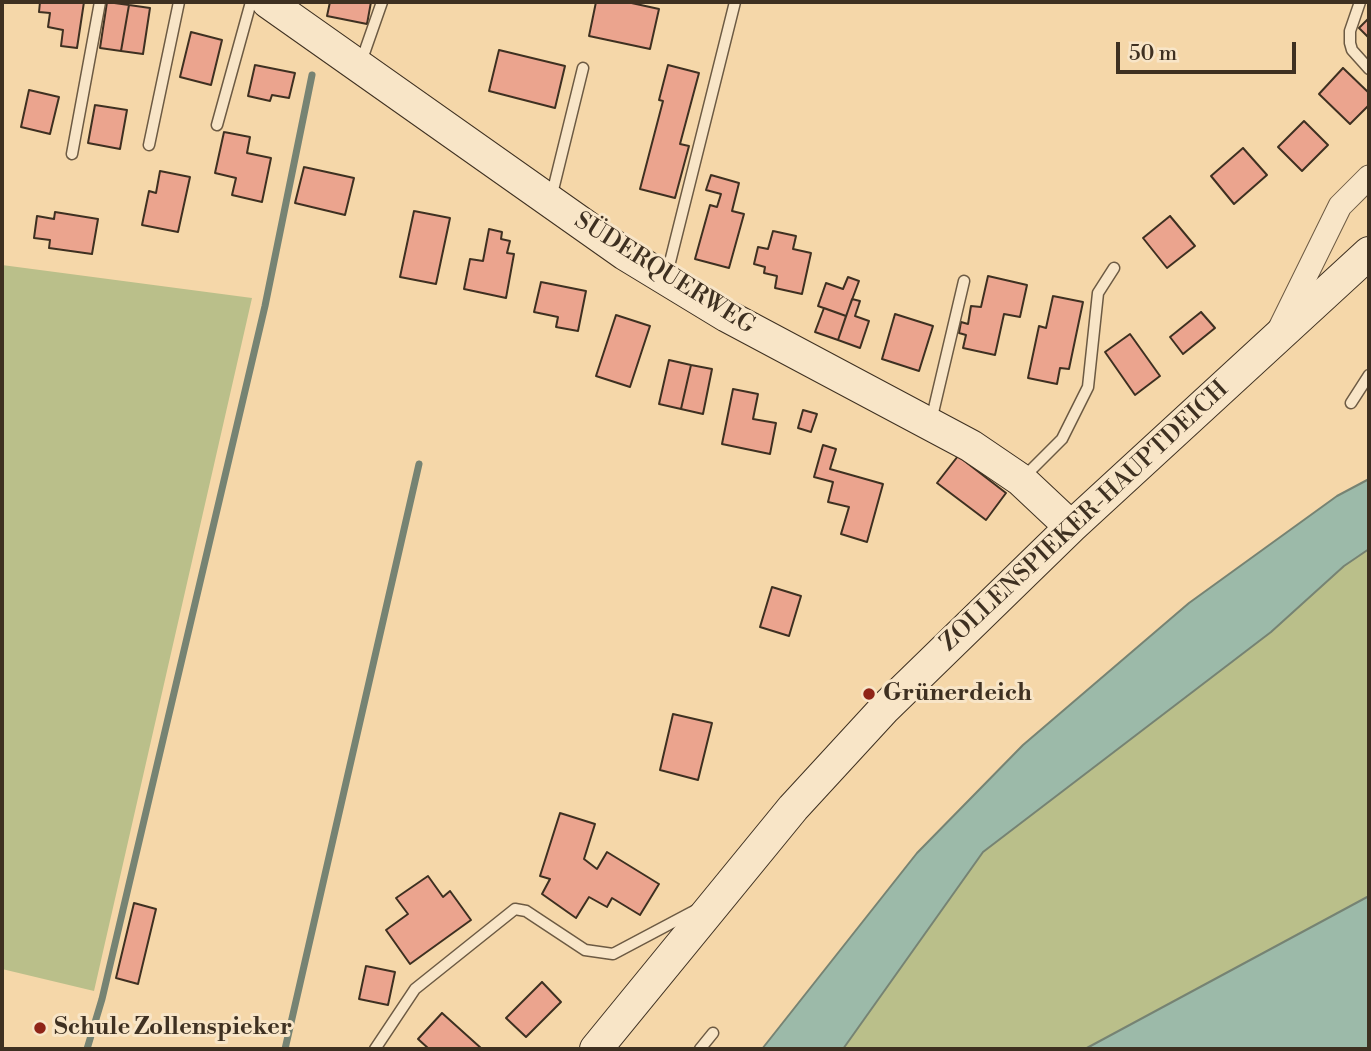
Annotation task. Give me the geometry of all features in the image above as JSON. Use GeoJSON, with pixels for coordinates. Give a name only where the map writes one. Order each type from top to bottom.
{"type":"FeatureCollection","features":[{"type":"Feature","properties":{"kind":"street","name":"SÜDERQUERWEG"},"geometry":{"type":"LineString","coordinates":[[285,9],[551,201],[666,279],[833,375],[990,458],[1021,480],[1071,527]]}},
{"type":"Feature","properties":{"kind":"street","name":"ZOLLENSPIEKER-HAUPTDEICH"},"geometry":{"type":"LineString","coordinates":[[1276,336],[1340,206],[1369,177]]}},
{"type":"Feature","properties":{"kind":"street","name":"ZOLLENSPIEKER-HAUPTDEICH"},"geometry":{"type":"LineString","coordinates":[[596,1049],[793,808],[859,735],[1071,527],[1369,253]]}},
{"type":"Feature","properties":{"kind":"lane"},"geometry":{"type":"LineString","coordinates":[[72,153],[100,2]]}},
{"type":"Feature","properties":{"kind":"lane"},"geometry":{"type":"LineString","coordinates":[[149,145],[179,2]]}},
{"type":"Feature","properties":{"kind":"lane"},"geometry":{"type":"LineString","coordinates":[[218,125],[251,2]]}},
{"type":"Feature","properties":{"kind":"lane"},"geometry":{"type":"LineString","coordinates":[[360,64],[382,2]]}},
{"type":"Feature","properties":{"kind":"lane"},"geometry":{"type":"LineString","coordinates":[[666,279],[735,2]]}},
{"type":"Feature","properties":{"kind":"lane"},"geometry":{"type":"LineString","coordinates":[[1360,2],[1350,43],[1352,50],[1369,69]]}},
{"type":"Feature","properties":{"kind":"lane"},"geometry":{"type":"LineString","coordinates":[[551,201],[583,68]]}},
{"type":"Feature","properties":{"kind":"lane"},"geometry":{"type":"LineString","coordinates":[[1021,480],[1062,439],[1088,387],[1098,293],[1114,268]]}},
{"type":"Feature","properties":{"kind":"lane"},"geometry":{"type":"LineString","coordinates":[[930,424],[964,281]]}},
{"type":"Feature","properties":{"kind":"lane"},"geometry":{"type":"LineString","coordinates":[[1351,403],[1369,375]]}},
{"type":"Feature","properties":{"kind":"lane"},"geometry":{"type":"LineString","coordinates":[[375,1049],[415,989],[515,909],[526,911],[585,950],[613,954],[723,895]]}},
{"type":"Feature","properties":{"kind":"lane"},"geometry":{"type":"LineString","coordinates":[[699,1049],[713,1033]]}},
{"type":"Feature","properties":{"kind":"green space"},"geometry":{"type":"Polygon","coordinates":[[[2,265],[252,298],[94,991],[2,969],[2,265]]]}},
{"type":"Feature","properties":{"kind":"green space"},"geometry":{"type":"Polygon","coordinates":[[[1369,549],[1369,896],[1084,1049],[843,1049],[983,852],[1271,632],[1344,566],[1369,549]]]}},
{"type":"Feature","properties":{"kind":"shaded area"},"geometry":{"type":"Polygon","coordinates":[[[1369,479],[1369,549],[1344,566],[1271,632],[983,852],[843,1049],[762,1049],[917,853],[1023,745],[1189,603],[1337,496],[1369,479]]]}},
{"type":"Feature","properties":{"kind":"shaded area"},"geometry":{"type":"Polygon","coordinates":[[[1369,896],[1369,1049],[1085,1049],[1369,896]]]}},
{"type":"Feature","properties":{"kind":"building"},"geometry":{"type":"Polygon","coordinates":[[[40,2],[84,2],[77,48],[61,46],[63,30],[48,27],[50,13],[39,12],[40,2]]]}},
{"type":"Feature","properties":{"kind":"building"},"geometry":{"type":"Polygon","coordinates":[[[107,2],[129,5],[121,51],[100,48],[107,2]]]}},
{"type":"Feature","properties":{"kind":"building"},"geometry":{"type":"Polygon","coordinates":[[[330,2],[371,2],[367,24],[327,16],[330,2]]]}},
{"type":"Feature","properties":{"kind":"building"},"geometry":{"type":"Polygon","coordinates":[[[596,2],[627,2],[659,9],[650,49],[589,36],[596,2]]]}},
{"type":"Feature","properties":{"kind":"building"},"geometry":{"type":"Polygon","coordinates":[[[129,5],[150,8],[143,54],[121,51],[129,5]]]}},
{"type":"Feature","properties":{"kind":"building"},"geometry":{"type":"Polygon","coordinates":[[[1369,18],[1369,38],[1359,28],[1369,18]]]}},
{"type":"Feature","properties":{"kind":"building"},"geometry":{"type":"Polygon","coordinates":[[[191,32],[222,40],[211,85],[180,77],[191,32]]]}},
{"type":"Feature","properties":{"kind":"building"},"geometry":{"type":"Polygon","coordinates":[[[499,50],[565,66],[555,108],[489,91],[499,50]]]}},
{"type":"Feature","properties":{"kind":"building"},"geometry":{"type":"Polygon","coordinates":[[[255,65],[295,73],[289,98],[272,95],[270,101],[248,96],[255,65]]]}},
{"type":"Feature","properties":{"kind":"building"},"geometry":{"type":"Polygon","coordinates":[[[668,65],[699,73],[680,144],[689,146],[675,198],[640,189],[663,101],[659,100],[668,65]]]}},
{"type":"Feature","properties":{"kind":"building"},"geometry":{"type":"Polygon","coordinates":[[[1343,68],[1369,93],[1369,105],[1350,124],[1319,94],[1343,68]]]}},
{"type":"Feature","properties":{"kind":"building"},"geometry":{"type":"Polygon","coordinates":[[[29,90],[59,97],[50,134],[21,127],[29,90]]]}},
{"type":"Feature","properties":{"kind":"building"},"geometry":{"type":"Polygon","coordinates":[[[95,105],[127,110],[120,149],[88,143],[95,105]]]}},
{"type":"Feature","properties":{"kind":"building"},"geometry":{"type":"Polygon","coordinates":[[[1304,121],[1328,145],[1302,171],[1278,147],[1304,121]]]}},
{"type":"Feature","properties":{"kind":"building"},"geometry":{"type":"Polygon","coordinates":[[[224,132],[250,137],[247,153],[271,158],[262,202],[232,195],[236,178],[215,173],[224,132]]]}},
{"type":"Feature","properties":{"kind":"building"},"geometry":{"type":"Polygon","coordinates":[[[1243,148],[1267,175],[1234,204],[1211,176],[1243,148]]]}},
{"type":"Feature","properties":{"kind":"building"},"geometry":{"type":"Polygon","coordinates":[[[304,167],[354,178],[345,215],[295,203],[304,167]]]}},
{"type":"Feature","properties":{"kind":"building"},"geometry":{"type":"Polygon","coordinates":[[[160,171],[190,177],[178,232],[142,225],[149,191],[156,193],[160,171]]]}},
{"type":"Feature","properties":{"kind":"building"},"geometry":{"type":"Polygon","coordinates":[[[711,175],[739,183],[732,211],[744,214],[729,268],[695,259],[710,205],[717,207],[721,194],[706,190],[711,175]]]}},
{"type":"Feature","properties":{"kind":"building"},"geometry":{"type":"Polygon","coordinates":[[[414,211],[450,218],[436,284],[400,277],[414,211]]]}},
{"type":"Feature","properties":{"kind":"building"},"geometry":{"type":"Polygon","coordinates":[[[55,212],[98,219],[92,254],[49,248],[50,240],[34,238],[37,216],[54,219],[55,212]]]}},
{"type":"Feature","properties":{"kind":"building"},"geometry":{"type":"Polygon","coordinates":[[[1170,216],[1195,246],[1167,268],[1143,238],[1170,216]]]}},
{"type":"Feature","properties":{"kind":"building"},"geometry":{"type":"Polygon","coordinates":[[[489,229],[502,232],[501,239],[510,241],[507,253],[514,254],[506,298],[464,289],[470,259],[483,261],[489,229]]]}},
{"type":"Feature","properties":{"kind":"building"},"geometry":{"type":"Polygon","coordinates":[[[773,231],[796,236],[793,249],[811,253],[802,294],[775,288],[777,276],[764,273],[765,267],[754,264],[758,247],[768,249],[773,231]]]}},
{"type":"Feature","properties":{"kind":"building"},"geometry":{"type":"Polygon","coordinates":[[[988,276],[1027,285],[1020,317],[1004,314],[995,355],[963,348],[966,335],[959,333],[961,322],[968,324],[971,306],[981,307],[988,276]]]}},
{"type":"Feature","properties":{"kind":"building"},"geometry":{"type":"Polygon","coordinates":[[[848,277],[859,281],[846,316],[818,306],[826,283],[843,289],[848,277]]]}},
{"type":"Feature","properties":{"kind":"building"},"geometry":{"type":"Polygon","coordinates":[[[541,282],[586,291],[578,331],[556,327],[558,317],[534,312],[541,282]]]}},
{"type":"Feature","properties":{"kind":"building"},"geometry":{"type":"Polygon","coordinates":[[[1053,296],[1083,302],[1069,369],[1060,368],[1057,384],[1028,378],[1039,326],[1046,328],[1053,296]]]}},
{"type":"Feature","properties":{"kind":"building"},"geometry":{"type":"Polygon","coordinates":[[[852,299],[860,301],[855,316],[869,321],[860,348],[838,340],[852,299]]]}},
{"type":"Feature","properties":{"kind":"building"},"geometry":{"type":"Polygon","coordinates":[[[824,308],[846,316],[838,340],[815,332],[824,308]]]}},
{"type":"Feature","properties":{"kind":"building"},"geometry":{"type":"Polygon","coordinates":[[[1201,312],[1215,328],[1183,354],[1170,337],[1201,312]]]}},
{"type":"Feature","properties":{"kind":"building"},"geometry":{"type":"Polygon","coordinates":[[[895,314],[933,326],[919,371],[882,359],[895,314]]]}},
{"type":"Feature","properties":{"kind":"building"},"geometry":{"type":"Polygon","coordinates":[[[616,315],[650,326],[630,387],[596,376],[616,315]]]}},
{"type":"Feature","properties":{"kind":"building"},"geometry":{"type":"Polygon","coordinates":[[[1130,334],[1160,376],[1135,395],[1105,352],[1130,334]]]}},
{"type":"Feature","properties":{"kind":"building"},"geometry":{"type":"Polygon","coordinates":[[[669,360],[691,365],[681,409],[659,404],[669,360]]]}},
{"type":"Feature","properties":{"kind":"building"},"geometry":{"type":"Polygon","coordinates":[[[691,365],[712,369],[703,414],[681,409],[691,365]]]}},
{"type":"Feature","properties":{"kind":"building"},"geometry":{"type":"Polygon","coordinates":[[[733,389],[758,394],[753,419],[776,423],[770,454],[722,444],[733,389]]]}},
{"type":"Feature","properties":{"kind":"building"},"geometry":{"type":"Polygon","coordinates":[[[803,410],[817,414],[811,432],[798,428],[803,410]]]}},
{"type":"Feature","properties":{"kind":"building"},"geometry":{"type":"Polygon","coordinates":[[[823,445],[836,449],[830,469],[883,484],[867,542],[841,534],[849,507],[828,502],[833,482],[814,477],[823,445]]]}},
{"type":"Feature","properties":{"kind":"building"},"geometry":{"type":"Polygon","coordinates":[[[958,456],[1006,493],[986,520],[937,483],[958,456]]]}},
{"type":"Feature","properties":{"kind":"building"},"geometry":{"type":"Polygon","coordinates":[[[772,587],[801,596],[789,636],[760,627],[772,587]]]}},
{"type":"Feature","properties":{"kind":"building"},"geometry":{"type":"Polygon","coordinates":[[[673,714],[712,723],[698,780],[660,770],[673,714]]]}},
{"type":"Feature","properties":{"kind":"building"},"geometry":{"type":"Polygon","coordinates":[[[560,813],[595,824],[584,859],[597,869],[607,852],[659,884],[640,915],[612,898],[607,907],[589,897],[576,918],[542,894],[550,879],[540,876],[560,813]]]}},
{"type":"Feature","properties":{"kind":"building"},"geometry":{"type":"Polygon","coordinates":[[[428,876],[443,897],[450,891],[471,920],[410,964],[386,930],[408,914],[396,898],[428,876]]]}},
{"type":"Feature","properties":{"kind":"building"},"geometry":{"type":"Polygon","coordinates":[[[134,903],[156,909],[138,984],[116,978],[134,903]]]}},
{"type":"Feature","properties":{"kind":"building"},"geometry":{"type":"Polygon","coordinates":[[[366,966],[395,972],[388,1005],[359,999],[366,966]]]}},
{"type":"Feature","properties":{"kind":"building"},"geometry":{"type":"Polygon","coordinates":[[[542,982],[561,1002],[526,1037],[506,1018],[542,982]]]}},
{"type":"Feature","properties":{"kind":"building"},"geometry":{"type":"Polygon","coordinates":[[[442,1013],[482,1049],[429,1049],[418,1039],[442,1013]]]}},
{"type":"Feature","properties":{"kind":"waterway"},"geometry":{"type":"LineString","coordinates":[[87,1049],[102,999],[265,306],[312,75]]}},
{"type":"Feature","properties":{"kind":"waterway"},"geometry":{"type":"LineString","coordinates":[[285,1049],[419,464]]}},
{"type":"Feature","properties":{"kind":"place","name":"Grünerdeich"},"geometry":{"type":"Point","coordinates":[869,694]}},
{"type":"Feature","properties":{"kind":"place","name":"Schule Zollenspieker"},"geometry":{"type":"Point","coordinates":[40,1028]}}]}
